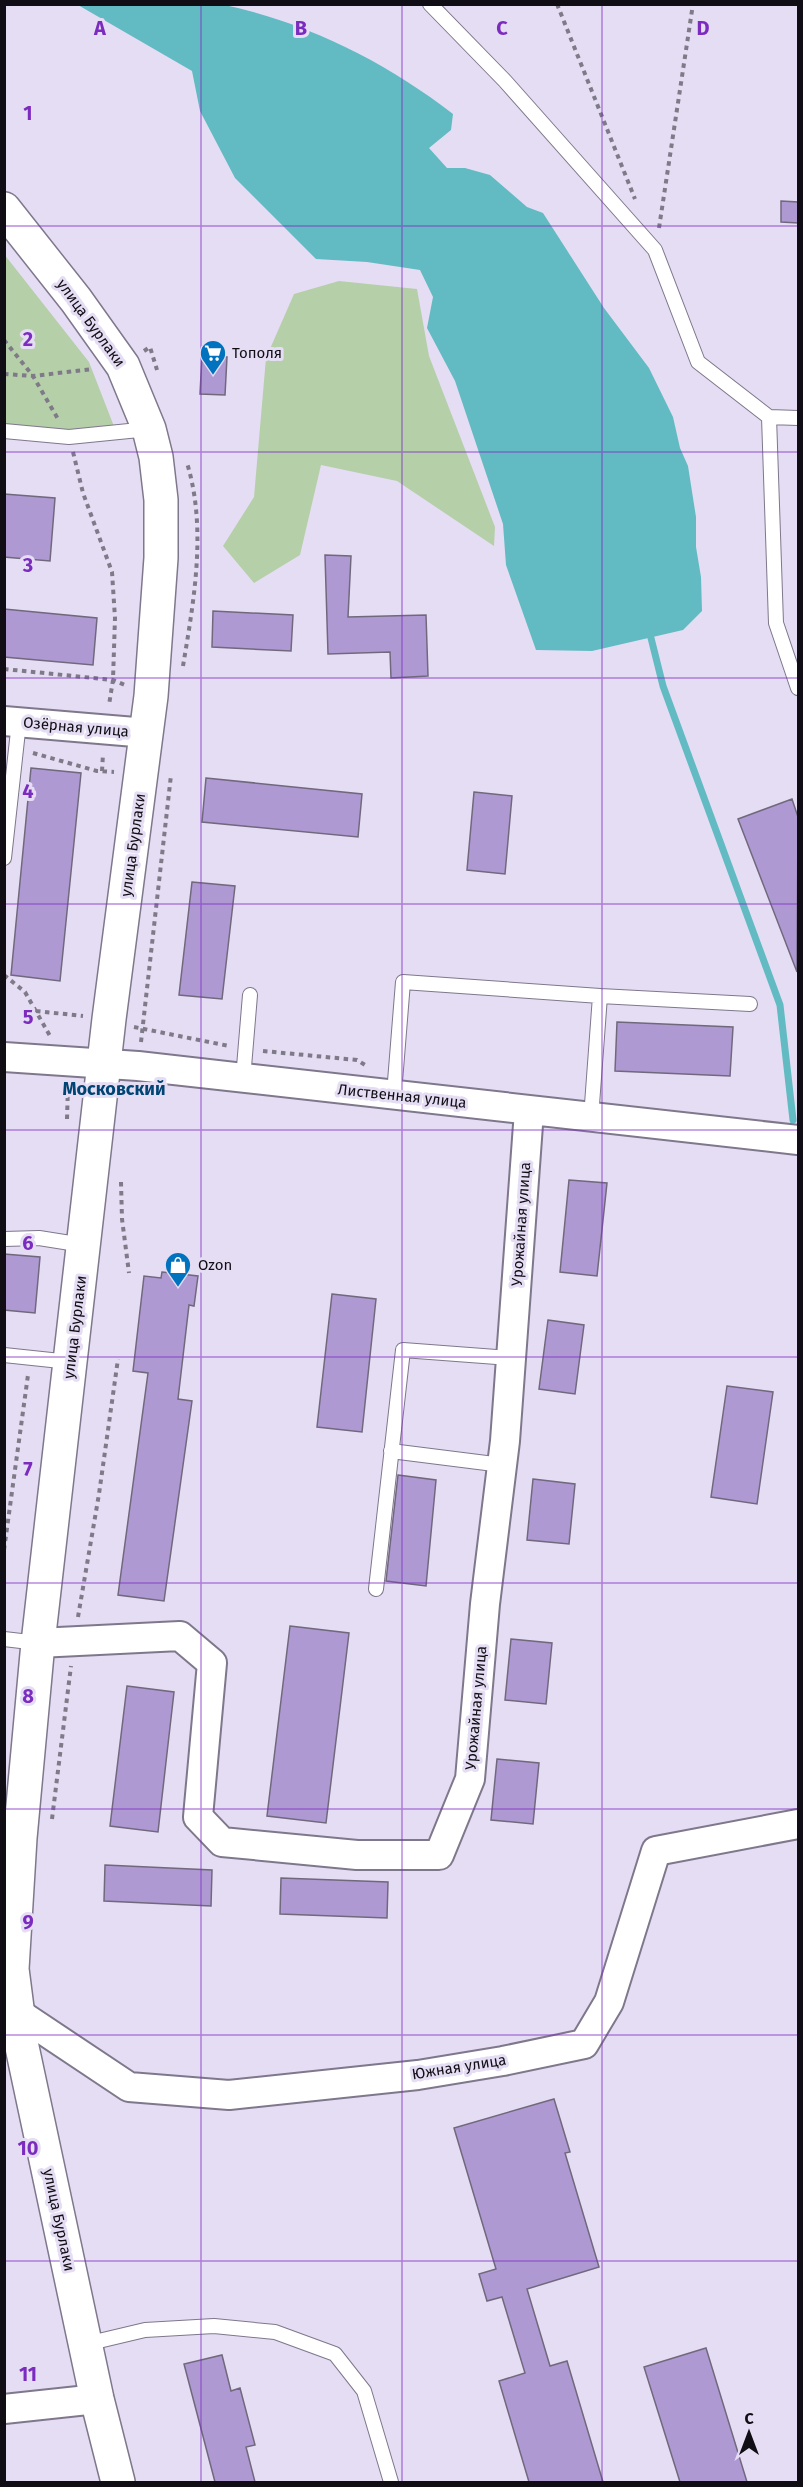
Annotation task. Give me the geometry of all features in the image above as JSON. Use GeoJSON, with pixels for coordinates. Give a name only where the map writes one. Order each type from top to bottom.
{"type":"FeatureCollection","features":[{"type":"Feature","properties":{"kind":"street","name":"улица Бурлаки"},"geometry":{"type":"LineString","coordinates":[[4,209],[76,300],[123,366],[149,429],[156,457],[161,512],[161,558],[147,733],[157,776],[104,1064],[38,1643],[12,1837],[11,2012],[22,2047],[97,2399],[118,2482]]}},
{"type":"Feature","properties":{"kind":"street","name":"Озёрная улица"},"geometry":{"type":"LineString","coordinates":[[13,731],[147,733]]}},
{"type":"Feature","properties":{"kind":"street","name":"Лиственная улица"},"geometry":{"type":"LineString","coordinates":[[4,1057],[138,1066],[243,1079],[395,1087],[529,1111],[798,1140]]}},
{"type":"Feature","properties":{"kind":"street","name":"Урожайная улица"},"geometry":{"type":"LineString","coordinates":[[38,1643],[180,1636],[212,1663],[198,1817],[222,1842],[357,1855],[439,1855],[470,1779],[484,1604],[502,1465],[529,1111]]}},
{"type":"Feature","properties":{"kind":"street","name":"Южная улица"},"geometry":{"type":"LineString","coordinates":[[11,2012],[129,2086],[229,2095],[418,2074],[504,2061],[584,2044],[609,2002],[656,1851],[798,1824]]}},
{"type":"Feature","properties":{"kind":"street"},"geometry":{"type":"LineString","coordinates":[[4,2409],[97,2399]]}},
{"type":"Feature","properties":{"kind":"lane"},"geometry":{"type":"LineString","coordinates":[[430,4],[505,81],[655,250],[698,362],[769,417],[798,418]]}},
{"type":"Feature","properties":{"kind":"lane"},"geometry":{"type":"LineString","coordinates":[[769,417],[776,623],[798,688]]}},
{"type":"Feature","properties":{"kind":"lane"},"geometry":{"type":"LineString","coordinates":[[4,431],[69,437],[149,429]]}},
{"type":"Feature","properties":{"kind":"lane"},"geometry":{"type":"LineString","coordinates":[[4,858],[13,731]]}},
{"type":"Feature","properties":{"kind":"lane"},"geometry":{"type":"LineString","coordinates":[[395,1087],[403,982],[750,1005]]}},
{"type":"Feature","properties":{"kind":"lane"},"geometry":{"type":"LineString","coordinates":[[243,1079],[250,995]]}},
{"type":"Feature","properties":{"kind":"lane"},"geometry":{"type":"LineString","coordinates":[[591,1118],[600,996]]}},
{"type":"Feature","properties":{"kind":"lane"},"geometry":{"type":"LineString","coordinates":[[4,1239],[39,1238],[84,1246]]}},
{"type":"Feature","properties":{"kind":"lane"},"geometry":{"type":"LineString","coordinates":[[376,1589],[403,1350],[510,1358]]}},
{"type":"Feature","properties":{"kind":"lane"},"geometry":{"type":"LineString","coordinates":[[4,1355],[70,1362]]}},
{"type":"Feature","properties":{"kind":"lane"},"geometry":{"type":"LineString","coordinates":[[391,1451],[502,1465]]}},
{"type":"Feature","properties":{"kind":"lane"},"geometry":{"type":"LineString","coordinates":[[4,1639],[38,1643]]}},
{"type":"Feature","properties":{"kind":"lane"},"geometry":{"type":"LineString","coordinates":[[86,2344],[145,2331],[214,2326],[275,2332],[335,2354],[364,2391],[391,2482]]}},
{"type":"Feature","properties":{"kind":"path"},"geometry":{"type":"LineString","coordinates":[[557,4],[638,205]]}},
{"type":"Feature","properties":{"kind":"path"},"geometry":{"type":"LineString","coordinates":[[655,250],[693,4]]}},
{"type":"Feature","properties":{"kind":"path"},"geometry":{"type":"LineString","coordinates":[[4,340],[33,376],[69,437],[83,492],[112,572],[115,618],[113,680],[4,669]]}},
{"type":"Feature","properties":{"kind":"path"},"geometry":{"type":"LineString","coordinates":[[13,731],[97,771],[157,776]]}},
{"type":"Feature","properties":{"kind":"path"},"geometry":{"type":"LineString","coordinates":[[142,1030],[245,1049],[357,1060],[395,1087]]}},
{"type":"Feature","properties":{"kind":"path"},"geometry":{"type":"LineString","coordinates":[[120,1173],[122,1219],[129,1273]]}},
{"type":"Feature","properties":{"kind":"path"},"geometry":{"type":"LineString","coordinates":[[52,1823],[74,1641],[99,1494],[118,1359]]}},
{"type":"Feature","properties":{"kind":"shaded area"},"geometry":{"type":"Polygon","coordinates":[[[210,3],[251,11],[313,32],[372,60],[453,114],[451,130],[429,148],[447,168],[465,168],[490,175],[527,207],[543,213],[604,308],[649,368],[673,417],[680,448],[688,466],[696,517],[696,547],[701,577],[702,611],[683,630],[592,651],[536,650],[506,565],[503,524],[455,381],[427,328],[433,297],[420,270],[367,262],[316,259],[235,178],[200,111],[192,71],[78,5],[210,3]]]}},
{"type":"Feature","properties":{"kind":"shaded area"},"geometry":{"type":"Polygon","coordinates":[[[4,254],[89,362],[115,429],[5,434],[4,254]]]}},
{"type":"Feature","properties":{"kind":"shaded area"},"geometry":{"type":"Polygon","coordinates":[[[339,281],[417,289],[429,356],[495,527],[494,546],[397,481],[321,465],[300,555],[254,583],[223,546],[254,497],[266,358],[294,294],[339,281]]]}},
{"type":"Feature","properties":{"kind":"building"},"geometry":{"type":"Polygon","coordinates":[[[781,201],[798,202],[798,223],[781,222],[781,201]]]}},
{"type":"Feature","properties":{"kind":"building","name":"Тополя"},"geometry":{"type":"Polygon","coordinates":[[[202,356],[227,357],[225,395],[200,394],[202,356]]]}},
{"type":"Feature","properties":{"kind":"building"},"geometry":{"type":"Polygon","coordinates":[[[4,494],[55,498],[50,561],[4,557],[4,494]]]}},
{"type":"Feature","properties":{"kind":"building"},"geometry":{"type":"Polygon","coordinates":[[[325,555],[351,556],[348,617],[426,615],[428,676],[391,678],[390,652],[328,654],[325,555]]]}},
{"type":"Feature","properties":{"kind":"building"},"geometry":{"type":"Polygon","coordinates":[[[4,609],[97,618],[93,665],[4,657],[4,609]]]}},
{"type":"Feature","properties":{"kind":"building"},"geometry":{"type":"Polygon","coordinates":[[[213,611],[293,615],[291,651],[212,647],[213,611]]]}},
{"type":"Feature","properties":{"kind":"building"},"geometry":{"type":"Polygon","coordinates":[[[31,768],[81,773],[60,981],[11,975],[31,768]]]}},
{"type":"Feature","properties":{"kind":"building"},"geometry":{"type":"Polygon","coordinates":[[[206,778],[362,794],[358,837],[202,822],[206,778]]]}},
{"type":"Feature","properties":{"kind":"building"},"geometry":{"type":"Polygon","coordinates":[[[474,792],[512,796],[505,874],[467,870],[474,792]]]}},
{"type":"Feature","properties":{"kind":"building"},"geometry":{"type":"Polygon","coordinates":[[[792,799],[798,817],[797,972],[738,819],[792,799]]]}},
{"type":"Feature","properties":{"kind":"building"},"geometry":{"type":"Polygon","coordinates":[[[192,882],[235,886],[222,999],[179,995],[192,882]]]}},
{"type":"Feature","properties":{"kind":"building"},"geometry":{"type":"Polygon","coordinates":[[[617,1022],[733,1027],[730,1076],[615,1071],[617,1022]]]}},
{"type":"Feature","properties":{"kind":"building"},"geometry":{"type":"Polygon","coordinates":[[[569,1180],[607,1183],[597,1276],[560,1272],[569,1180]]]}},
{"type":"Feature","properties":{"kind":"building"},"geometry":{"type":"Polygon","coordinates":[[[4,1254],[40,1257],[35,1313],[4,1310],[4,1254]]]}},
{"type":"Feature","properties":{"kind":"building"},"geometry":{"type":"Polygon","coordinates":[[[162,1272],[198,1276],[194,1306],[189,1305],[178,1399],[192,1401],[164,1601],[118,1595],[148,1373],[133,1371],[144,1276],[161,1278],[162,1272]]]}},
{"type":"Feature","properties":{"kind":"building"},"geometry":{"type":"Polygon","coordinates":[[[332,1294],[376,1299],[362,1432],[317,1427],[332,1294]]]}},
{"type":"Feature","properties":{"kind":"building"},"geometry":{"type":"Polygon","coordinates":[[[548,1320],[584,1325],[575,1394],[539,1389],[548,1320]]]}},
{"type":"Feature","properties":{"kind":"building"},"geometry":{"type":"Polygon","coordinates":[[[727,1386],[773,1392],[757,1504],[711,1497],[727,1386]]]}},
{"type":"Feature","properties":{"kind":"building"},"geometry":{"type":"Polygon","coordinates":[[[398,1475],[436,1480],[426,1586],[386,1581],[398,1475]]]}},
{"type":"Feature","properties":{"kind":"building"},"geometry":{"type":"Polygon","coordinates":[[[533,1479],[575,1484],[569,1544],[527,1540],[533,1479]]]}},
{"type":"Feature","properties":{"kind":"building"},"geometry":{"type":"Polygon","coordinates":[[[290,1626],[349,1633],[326,1823],[267,1816],[290,1626]]]}},
{"type":"Feature","properties":{"kind":"building"},"geometry":{"type":"Polygon","coordinates":[[[511,1639],[552,1643],[546,1704],[505,1700],[511,1639]]]}},
{"type":"Feature","properties":{"kind":"building"},"geometry":{"type":"Polygon","coordinates":[[[127,1686],[174,1692],[158,1832],[110,1826],[127,1686]]]}},
{"type":"Feature","properties":{"kind":"building"},"geometry":{"type":"Polygon","coordinates":[[[497,1759],[539,1763],[533,1824],[491,1820],[497,1759]]]}},
{"type":"Feature","properties":{"kind":"building"},"geometry":{"type":"Polygon","coordinates":[[[105,1865],[212,1870],[211,1906],[104,1901],[105,1865]]]}},
{"type":"Feature","properties":{"kind":"building"},"geometry":{"type":"Polygon","coordinates":[[[281,1878],[388,1882],[387,1918],[280,1914],[281,1878]]]}},
{"type":"Feature","properties":{"kind":"building"},"geometry":{"type":"Polygon","coordinates":[[[554,2099],[570,2152],[565,2153],[599,2267],[527,2289],[550,2366],[567,2361],[603,2482],[529,2482],[499,2381],[525,2373],[502,2297],[487,2301],[479,2274],[496,2269],[454,2128],[554,2099]]]}},
{"type":"Feature","properties":{"kind":"building"},"geometry":{"type":"Polygon","coordinates":[[[706,2348],[747,2482],[680,2482],[644,2367],[706,2348]]]}},
{"type":"Feature","properties":{"kind":"building"},"geometry":{"type":"Polygon","coordinates":[[[222,2355],[231,2391],[240,2388],[255,2445],[246,2447],[255,2482],[215,2482],[184,2364],[222,2355]]]}},
{"type":"Feature","properties":{"kind":"waterway"},"geometry":{"type":"LineString","coordinates":[[649,630],[663,686],[780,1005],[793,1120]]}},
{"type":"Feature","properties":{"kind":"place","name":"Тополя"},"geometry":{"type":"Point","coordinates":[213,376]}},
{"type":"Feature","properties":{"kind":"place","name":"Ozon"},"geometry":{"type":"Point","coordinates":[178,1288]}},
{"type":"Feature","properties":{"kind":"district","name":"Московский"},"geometry":{"type":"Point","coordinates":[114,1089]}}]}
